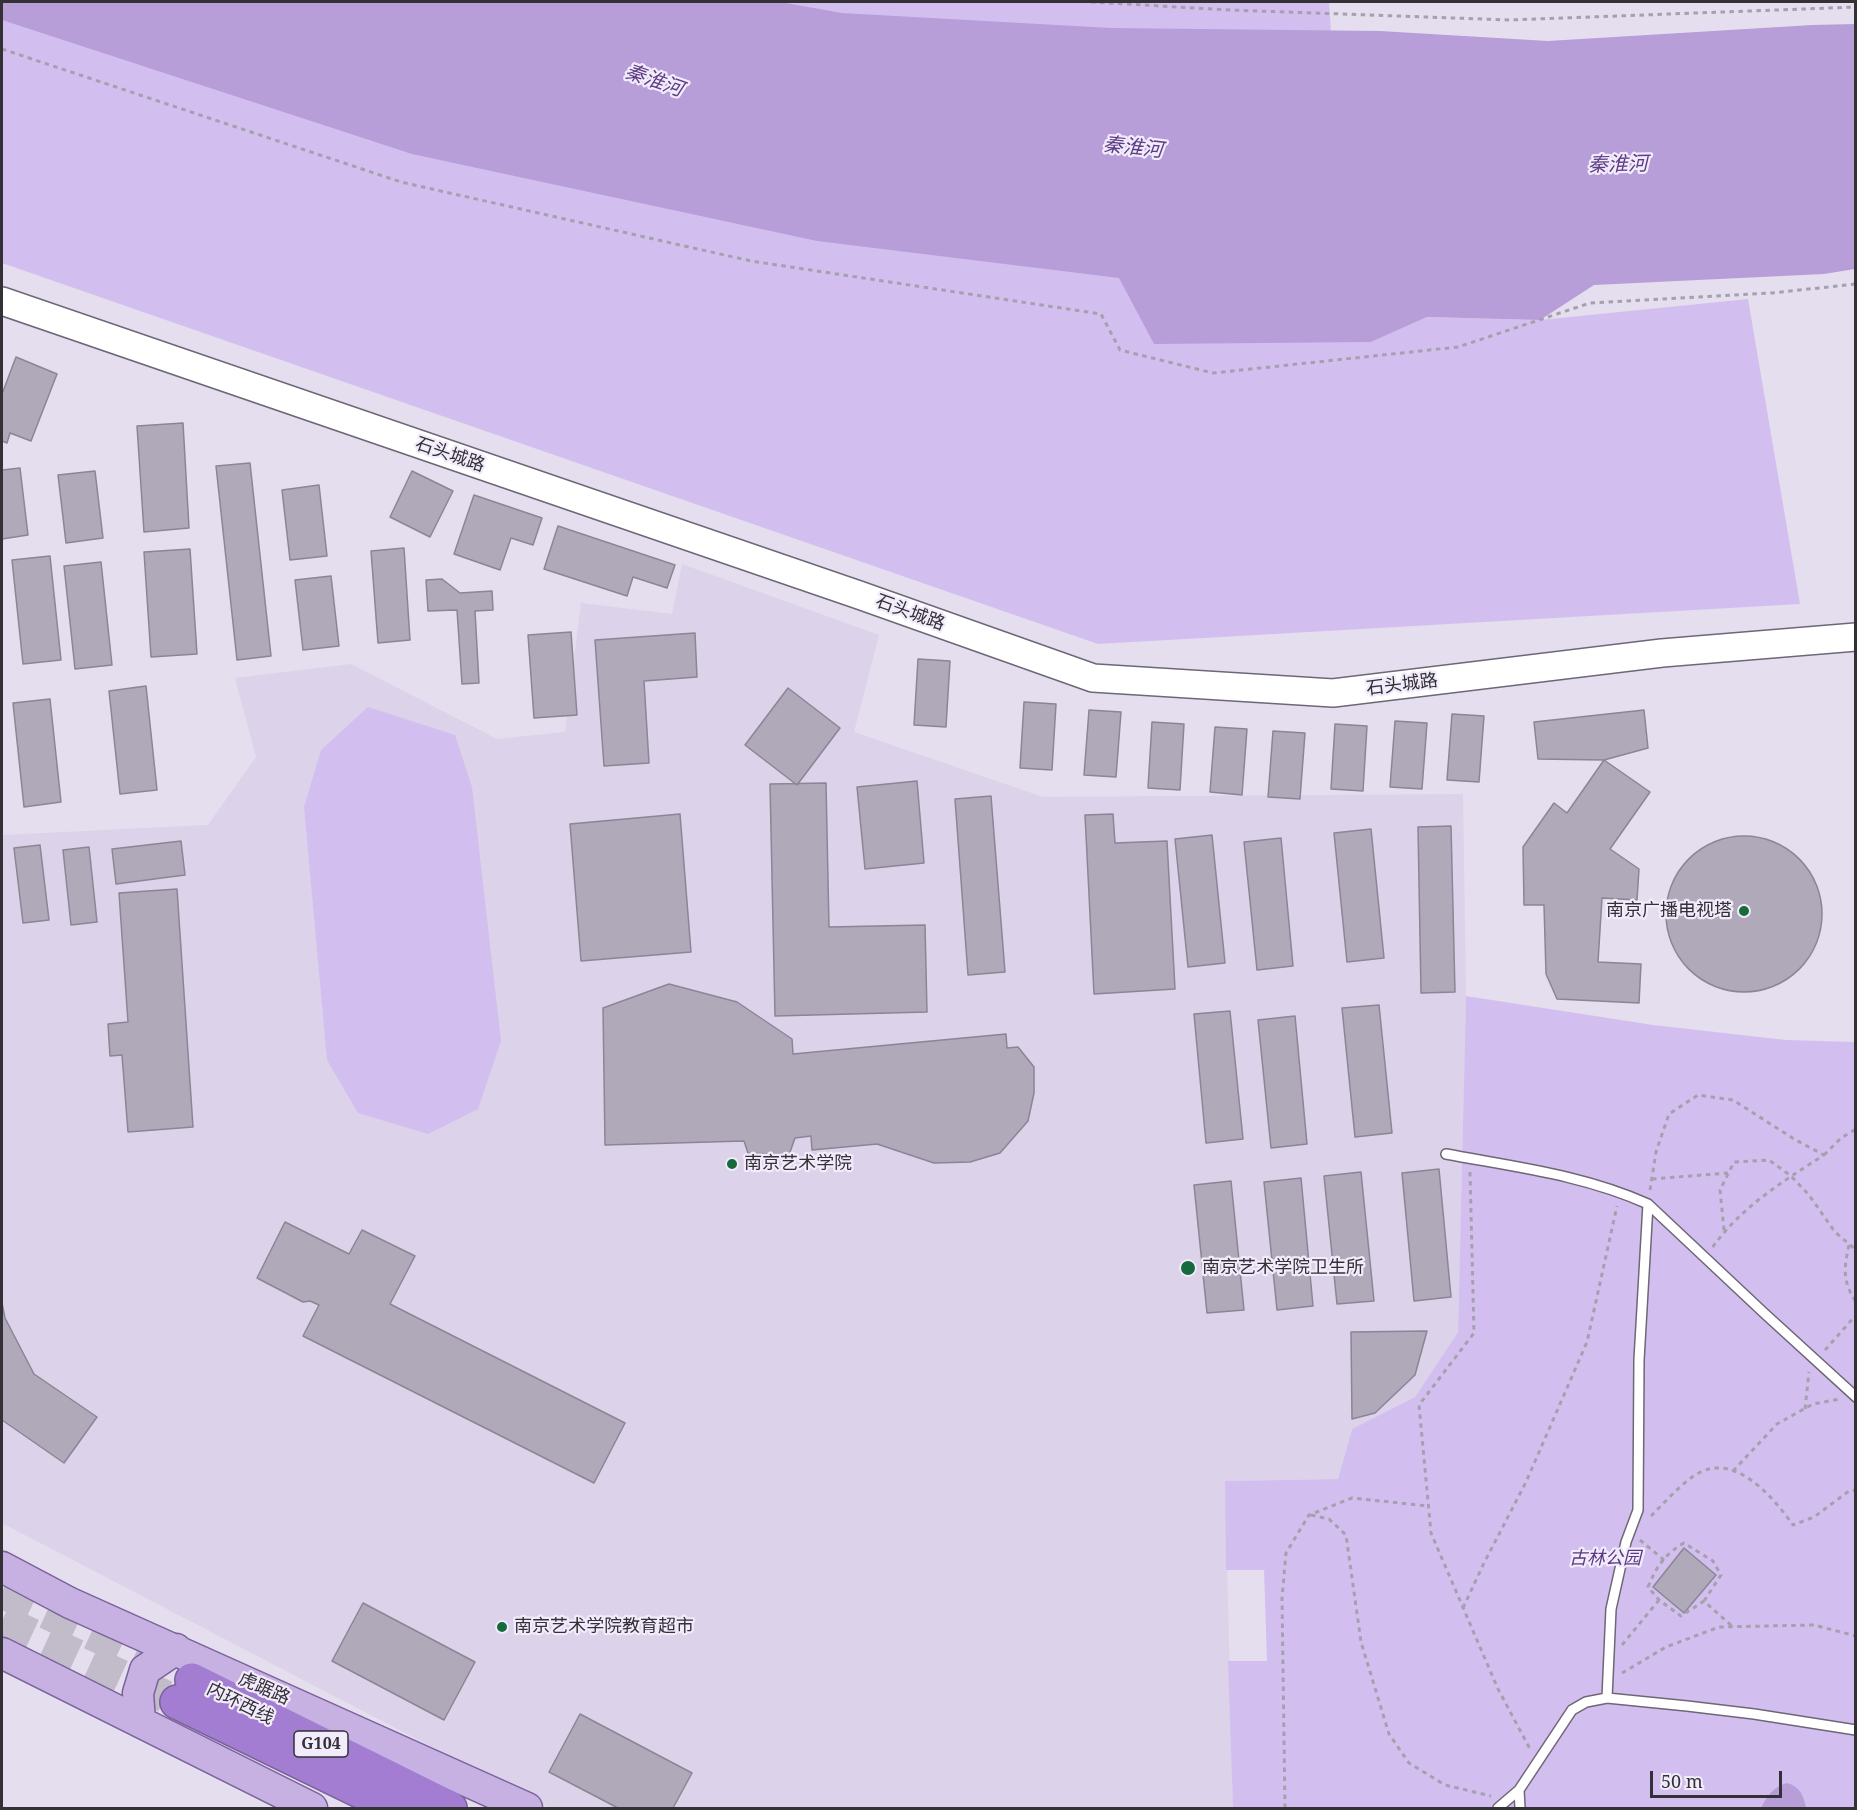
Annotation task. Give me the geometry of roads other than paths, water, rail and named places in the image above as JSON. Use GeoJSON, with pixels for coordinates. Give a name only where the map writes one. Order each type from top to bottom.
{"type":"FeatureCollection","features":[{"type":"Feature","properties":{"kind":"highway","name":"内环西线"},"geometry":{"type":"LineString","coordinates":[[394,1809],[185,1691],[450,1809]]}},
{"type":"Feature","properties":{"kind":"main road","name":"虎踞路"},"geometry":{"type":"LineString","coordinates":[[2,1567],[70,1603],[527,1809]]}},
{"type":"Feature","properties":{"kind":"main road"},"geometry":{"type":"LineString","coordinates":[[140,1722],[138,1693],[146,1670],[176,1649]]}},
{"type":"Feature","properties":{"kind":"main road"},"geometry":{"type":"LineString","coordinates":[[2,1653],[312,1809]]}},
{"type":"Feature","properties":{"kind":"street","name":"石头城路"},"geometry":{"type":"LineString","coordinates":[[2,301],[836,587],[1093,678],[1333,693],[1662,653],[1856,637]]}},
{"type":"Feature","properties":{"kind":"lane"},"geometry":{"type":"LineString","coordinates":[[1446,1154],[1573,1177],[1620,1191],[1648,1204],[1856,1396]]}},
{"type":"Feature","properties":{"kind":"lane"},"geometry":{"type":"LineString","coordinates":[[1607,1698],[1611,1609],[1638,1510],[1639,1360],[1648,1204]]}},
{"type":"Feature","properties":{"kind":"lane"},"geometry":{"type":"LineString","coordinates":[[1498,1809],[1519,1790],[1572,1710],[1586,1702],[1607,1698],[1754,1714],[1856,1730]]}},
{"type":"Feature","properties":{"kind":"lane"},"geometry":{"type":"LineString","coordinates":[[1519,1790],[1520,1809]]}},
{"type":"Feature","properties":{"kind":"water","name":"秦淮河"},"geometry":{"type":"Polygon","coordinates":[[[2,2],[780,2],[842,13],[1111,28],[1380,31],[1548,41],[1855,24],[1855,269],[1824,274],[1594,285],[1540,320],[1427,317],[1371,342],[1154,344],[1119,278],[817,241],[412,154],[2,20],[2,2]]]}},
{"type":"Feature","properties":{"kind":"water"},"geometry":{"type":"Polygon","coordinates":[[[1787,1783],[1801,1793],[1806,1808],[1761,1808],[1771,1792],[1787,1783]]]}},
{"type":"Feature","properties":{"kind":"tunnel"},"geometry":{"type":"LineString","coordinates":[[2,1592],[192,1680]]}},
{"type":"Feature","properties":{"kind":"tunnel"},"geometry":{"type":"LineString","coordinates":[[2,1621],[177,1702]]}},
{"type":"Feature","properties":{"kind":"place","name":"南京广播电视塔"},"geometry":{"type":"Point","coordinates":[1744,911]}},
{"type":"Feature","properties":{"kind":"place","name":"南京艺术学院"},"geometry":{"type":"Point","coordinates":[732,1164]}},
{"type":"Feature","properties":{"kind":"place","name":"南京艺术学院卫生所"},"geometry":{"type":"Point","coordinates":[1188,1268]}},
{"type":"Feature","properties":{"kind":"place","name":"南京艺术学院教育超市"},"geometry":{"type":"Point","coordinates":[502,1627]}},
{"type":"Feature","properties":{"kind":"park label","name":"古林公园"},"geometry":{"type":"Point","coordinates":[1605,1559]}}]}
